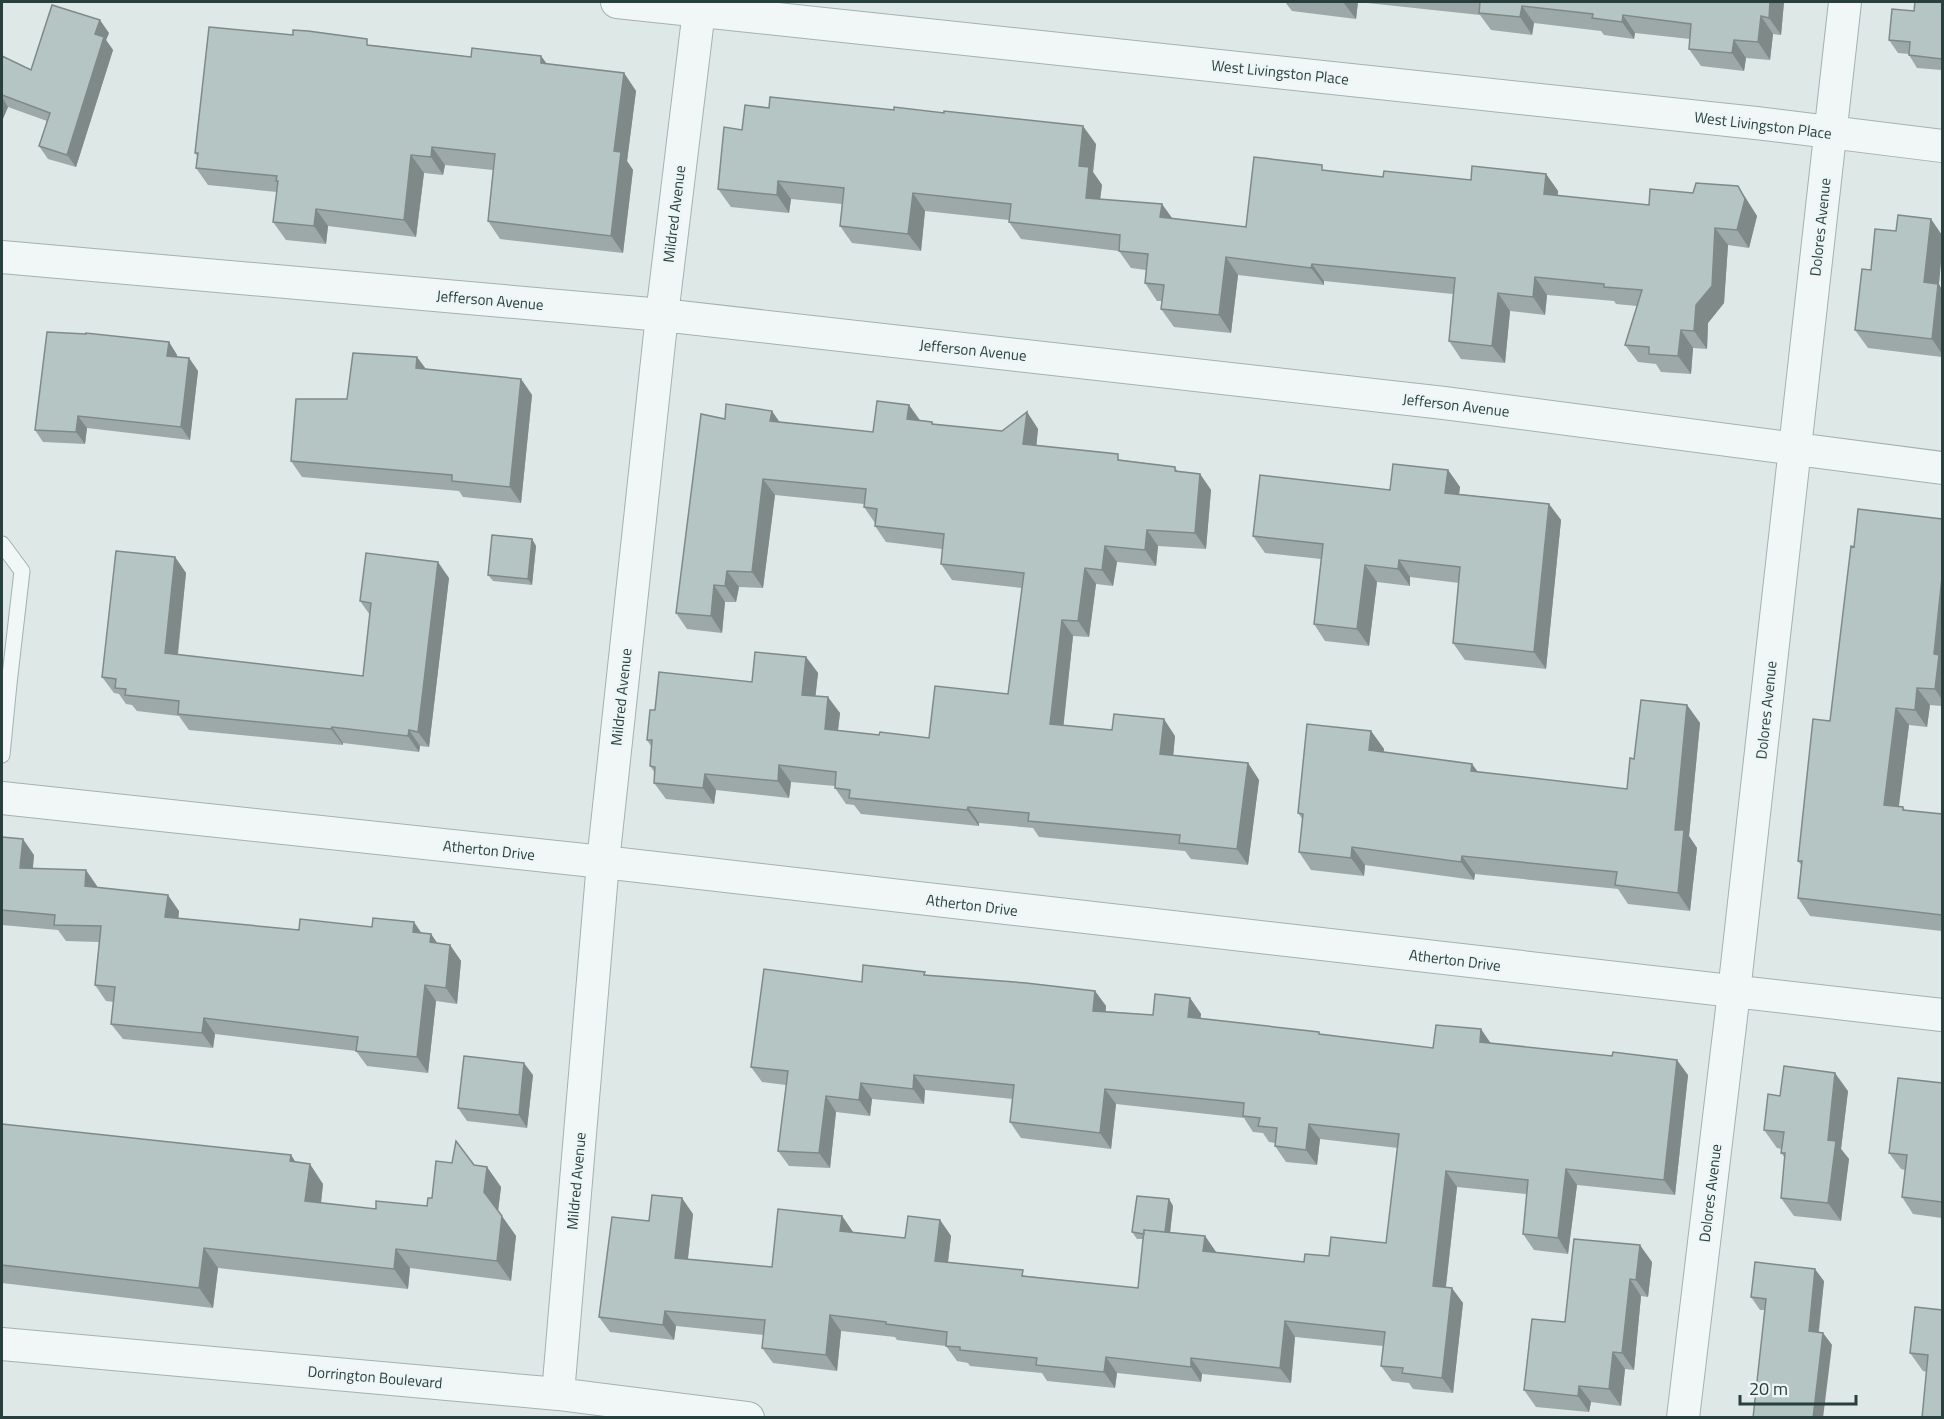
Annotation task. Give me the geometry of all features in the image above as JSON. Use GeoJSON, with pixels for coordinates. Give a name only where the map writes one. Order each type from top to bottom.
{"type":"FeatureCollection","features":[{"type":"Feature","properties":{"kind":"street","name":"West Livingston Place"},"geometry":{"type":"LineString","coordinates":[[616,2],[699,6],[1942,146]]}},
{"type":"Feature","properties":{"kind":"street","name":"Dolores Avenue"},"geometry":{"type":"LineString","coordinates":[[1683,1418],[1734,992],[1845,2]]}},
{"type":"Feature","properties":{"kind":"street","name":"Mildred Avenue"},"geometry":{"type":"LineString","coordinates":[[558,1394],[603,862],[662,315],[699,6]]}},
{"type":"Feature","properties":{"kind":"street","name":"Jefferson Avenue"},"geometry":{"type":"LineString","coordinates":[[2,257],[662,315],[1444,403],[1942,468]]}},
{"type":"Feature","properties":{"kind":"street","name":"Atherton Drive"},"geometry":{"type":"LineString","coordinates":[[2,798],[603,862],[1942,1015]]}},
{"type":"Feature","properties":{"kind":"street","name":"Dorrington Boulevard"},"geometry":{"type":"LineString","coordinates":[[2,1344],[558,1394],[748,1418]]}},
{"type":"Feature","properties":{"kind":"lane"},"geometry":{"type":"LineString","coordinates":[[2,544],[22,572],[5,684],[2,755]]}},
{"type":"Feature","properties":{"kind":"building"},"geometry":{"type":"Polygon","coordinates":[[[1480,2],[1770,2],[1769,18],[1761,16],[1758,42],[1734,40],[1732,53],[1689,49],[1691,24],[1623,15],[1622,22],[1592,18],[1593,14],[1522,6],[1520,17],[1479,13],[1480,2]]]}},
{"type":"Feature","properties":{"kind":"building"},"geometry":{"type":"Polygon","coordinates":[[[1915,2],[1942,2],[1942,59],[1909,55],[1910,42],[1889,40],[1892,9],[1914,11],[1915,2]]]}},
{"type":"Feature","properties":{"kind":"building"},"geometry":{"type":"Polygon","coordinates":[[[52,5],[100,20],[95,34],[104,37],[67,155],[39,146],[50,113],[2,95],[2,56],[31,70],[52,5]]]}},
{"type":"Feature","properties":{"kind":"building"},"geometry":{"type":"Polygon","coordinates":[[[209,27],[293,35],[293,30],[308,31],[367,39],[367,45],[471,57],[472,48],[541,56],[541,63],[624,73],[614,151],[621,152],[611,236],[488,221],[495,154],[432,147],[431,157],[411,155],[404,220],[316,209],[314,226],[273,222],[277,176],[196,168],[198,153],[195,153],[209,27]]]}},
{"type":"Feature","properties":{"kind":"building"},"geometry":{"type":"Polygon","coordinates":[[[770,97],[894,110],[894,107],[944,113],[944,111],[1083,126],[1079,166],[1089,167],[1086,198],[1162,204],[1160,217],[1246,227],[1254,157],[1322,165],[1322,170],[1383,177],[1384,171],[1471,180],[1472,166],[1546,174],[1544,194],[1649,205],[1650,189],[1693,193],[1696,183],[1738,186],[1745,199],[1737,230],[1715,228],[1712,286],[1696,305],[1694,331],[1681,330],[1678,356],[1649,354],[1649,347],[1625,345],[1642,290],[1535,277],[1533,297],[1498,293],[1492,346],[1449,341],[1455,278],[1312,264],[1311,268],[1226,257],[1219,315],[1161,309],[1164,285],[1145,283],[1148,254],[1119,251],[1120,235],[1009,222],[1011,204],[913,193],[908,234],[840,226],[844,188],[778,181],[777,195],[718,189],[724,127],[742,130],[745,105],[769,108],[770,97]]]}},
{"type":"Feature","properties":{"kind":"building"},"geometry":{"type":"Polygon","coordinates":[[[1898,215],[1931,219],[1924,282],[1938,284],[1932,339],[1855,330],[1862,269],[1871,270],[1875,229],[1896,231],[1898,215]]]}},
{"type":"Feature","properties":{"kind":"building"},"geometry":{"type":"Polygon","coordinates":[[[47,332],[86,333],[169,342],[167,356],[189,358],[181,427],[78,416],[76,432],[35,430],[47,332]]]}},
{"type":"Feature","properties":{"kind":"building"},"geometry":{"type":"Polygon","coordinates":[[[353,353],[417,357],[416,368],[521,379],[510,487],[452,481],[452,475],[291,461],[296,399],[347,399],[353,353]]]}},
{"type":"Feature","properties":{"kind":"building"},"geometry":{"type":"Polygon","coordinates":[[[877,401],[909,405],[907,419],[932,422],[932,424],[1002,431],[1027,412],[1023,444],[1118,454],[1118,460],[1175,467],[1175,471],[1200,474],[1195,533],[1147,530],[1145,550],[1105,546],[1102,570],[1085,568],[1078,621],[1062,620],[1050,724],[1112,730],[1114,714],[1164,719],[1160,754],[1248,763],[1237,849],[1179,843],[1180,835],[1028,821],[1029,813],[968,807],[967,810],[849,798],[850,790],[835,788],[836,772],[779,765],[778,781],[705,774],[703,788],[654,783],[655,767],[650,766],[652,740],[647,740],[650,710],[655,710],[659,672],[752,682],[755,652],[806,657],[802,695],[828,697],[825,729],[879,735],[880,732],[929,738],[935,686],[1008,694],[1024,573],[941,564],[944,534],[875,526],[877,509],[864,507],[866,489],[763,479],[752,572],[727,571],[725,586],[714,585],[711,616],[676,613],[701,414],[725,419],[726,404],[772,411],[770,421],[873,432],[877,401]]]}},
{"type":"Feature","properties":{"kind":"building"},"geometry":{"type":"Polygon","coordinates":[[[1393,464],[1448,470],[1445,493],[1549,504],[1534,652],[1453,643],[1460,567],[1399,560],[1398,569],[1365,565],[1357,629],[1314,624],[1323,544],[1253,536],[1260,475],[1390,490],[1393,464]]]}},
{"type":"Feature","properties":{"kind":"building"},"geometry":{"type":"Polygon","coordinates":[[[1858,509],[1942,519],[1942,577],[1934,654],[1939,655],[1935,689],[1917,688],[1915,710],[1896,708],[1884,805],[1903,807],[1903,810],[1942,814],[1942,915],[1798,898],[1802,861],[1798,861],[1813,719],[1830,721],[1851,546],[1854,547],[1858,509]]]}},
{"type":"Feature","properties":{"kind":"building"},"geometry":{"type":"Polygon","coordinates":[[[492,535],[532,539],[528,579],[488,575],[492,535]]]}},
{"type":"Feature","properties":{"kind":"building"},"geometry":{"type":"Polygon","coordinates":[[[116,551],[175,557],[165,653],[363,676],[371,603],[360,601],[366,553],[438,562],[418,732],[409,730],[408,736],[178,714],[179,701],[125,695],[126,689],[115,688],[116,679],[102,677],[116,551]]]}},
{"type":"Feature","properties":{"kind":"building"},"geometry":{"type":"Polygon","coordinates":[[[1641,700],[1687,705],[1675,830],[1684,830],[1678,893],[1615,885],[1617,872],[1462,856],[1461,862],[1352,847],[1351,858],[1299,852],[1303,814],[1298,813],[1307,724],[1371,731],[1369,750],[1472,764],[1471,771],[1627,789],[1630,758],[1634,759],[1641,700]]]}},
{"type":"Feature","properties":{"kind":"building"},"geometry":{"type":"Polygon","coordinates":[[[2,837],[23,839],[20,868],[86,870],[85,886],[168,895],[165,917],[299,930],[300,919],[372,927],[373,918],[414,922],[413,932],[431,934],[430,942],[450,945],[446,988],[425,985],[417,1057],[356,1051],[358,1037],[204,1018],[202,1033],[111,1024],[115,987],[95,985],[101,926],[54,925],[55,915],[2,910],[2,837]]]}},
{"type":"Feature","properties":{"kind":"building"},"geometry":{"type":"Polygon","coordinates":[[[863,965],[925,972],[924,975],[1095,991],[1093,1011],[1153,1015],[1155,994],[1190,998],[1188,1017],[1319,1032],[1319,1034],[1433,1048],[1436,1025],[1481,1029],[1480,1042],[1612,1056],[1613,1052],[1677,1060],[1664,1180],[1566,1169],[1558,1238],[1523,1234],[1528,1180],[1446,1171],[1433,1286],[1452,1288],[1442,1378],[1402,1373],[1403,1368],[1381,1366],[1385,1332],[1285,1321],[1280,1368],[1191,1358],[1191,1367],[1106,1357],[1104,1372],[1036,1365],[1037,1358],[960,1350],[960,1347],[946,1346],[947,1332],[830,1315],[826,1355],[762,1348],[765,1320],[665,1311],[663,1325],[599,1317],[612,1217],[649,1221],[652,1195],[682,1198],[675,1258],[772,1267],[778,1209],[842,1216],[840,1231],[905,1238],[908,1216],[940,1220],[935,1261],[1023,1270],[1022,1276],[1138,1288],[1144,1230],[1205,1236],[1203,1251],[1304,1262],[1305,1254],[1329,1256],[1331,1237],[1386,1243],[1399,1134],[1309,1124],[1306,1150],[1275,1146],[1277,1128],[1258,1126],[1260,1118],[1243,1116],[1244,1103],[1105,1089],[1100,1133],[1010,1122],[1014,1085],[914,1075],[913,1089],[861,1083],[859,1100],[826,1096],[819,1153],[778,1151],[788,1071],[751,1067],[764,969],[862,982],[863,965]]]}},
{"type":"Feature","properties":{"kind":"building"},"geometry":{"type":"Polygon","coordinates":[[[464,1056],[524,1063],[519,1115],[458,1108],[464,1056]]]}},
{"type":"Feature","properties":{"kind":"building"},"geometry":{"type":"Polygon","coordinates":[[[1784,1066],[1835,1073],[1828,1140],[1836,1141],[1828,1203],[1781,1198],[1785,1153],[1781,1153],[1784,1132],[1764,1130],[1768,1094],[1780,1096],[1784,1066]]]}},
{"type":"Feature","properties":{"kind":"building"},"geometry":{"type":"Polygon","coordinates":[[[1898,1078],[1942,1083],[1942,1202],[1902,1197],[1907,1155],[1889,1153],[1898,1078]]]}},
{"type":"Feature","properties":{"kind":"building"},"geometry":{"type":"Polygon","coordinates":[[[2,1124],[291,1155],[290,1161],[310,1164],[305,1201],[376,1209],[376,1201],[427,1206],[428,1198],[432,1198],[436,1161],[452,1163],[456,1141],[474,1165],[487,1167],[484,1192],[502,1216],[497,1261],[396,1249],[394,1269],[204,1248],[199,1288],[2,1265],[2,1124]]]}},
{"type":"Feature","properties":{"kind":"building"},"geometry":{"type":"Polygon","coordinates":[[[1137,1196],[1169,1199],[1165,1232],[1144,1230],[1144,1234],[1132,1232],[1137,1196]]]}},
{"type":"Feature","properties":{"kind":"building"},"geometry":{"type":"Polygon","coordinates":[[[1574,1239],[1640,1245],[1636,1280],[1630,1279],[1622,1353],[1613,1352],[1609,1389],[1579,1386],[1578,1396],[1524,1390],[1532,1319],[1565,1322],[1574,1239]]]}},
{"type":"Feature","properties":{"kind":"building"},"geometry":{"type":"Polygon","coordinates":[[[1755,1262],[1815,1269],[1809,1331],[1823,1333],[1813,1418],[1753,1418],[1766,1299],[1751,1297],[1755,1262]]]}},
{"type":"Feature","properties":{"kind":"building"},"geometry":{"type":"Polygon","coordinates":[[[1915,1307],[1942,1310],[1942,1418],[1922,1418],[1928,1355],[1910,1353],[1915,1307]]]}}]}
